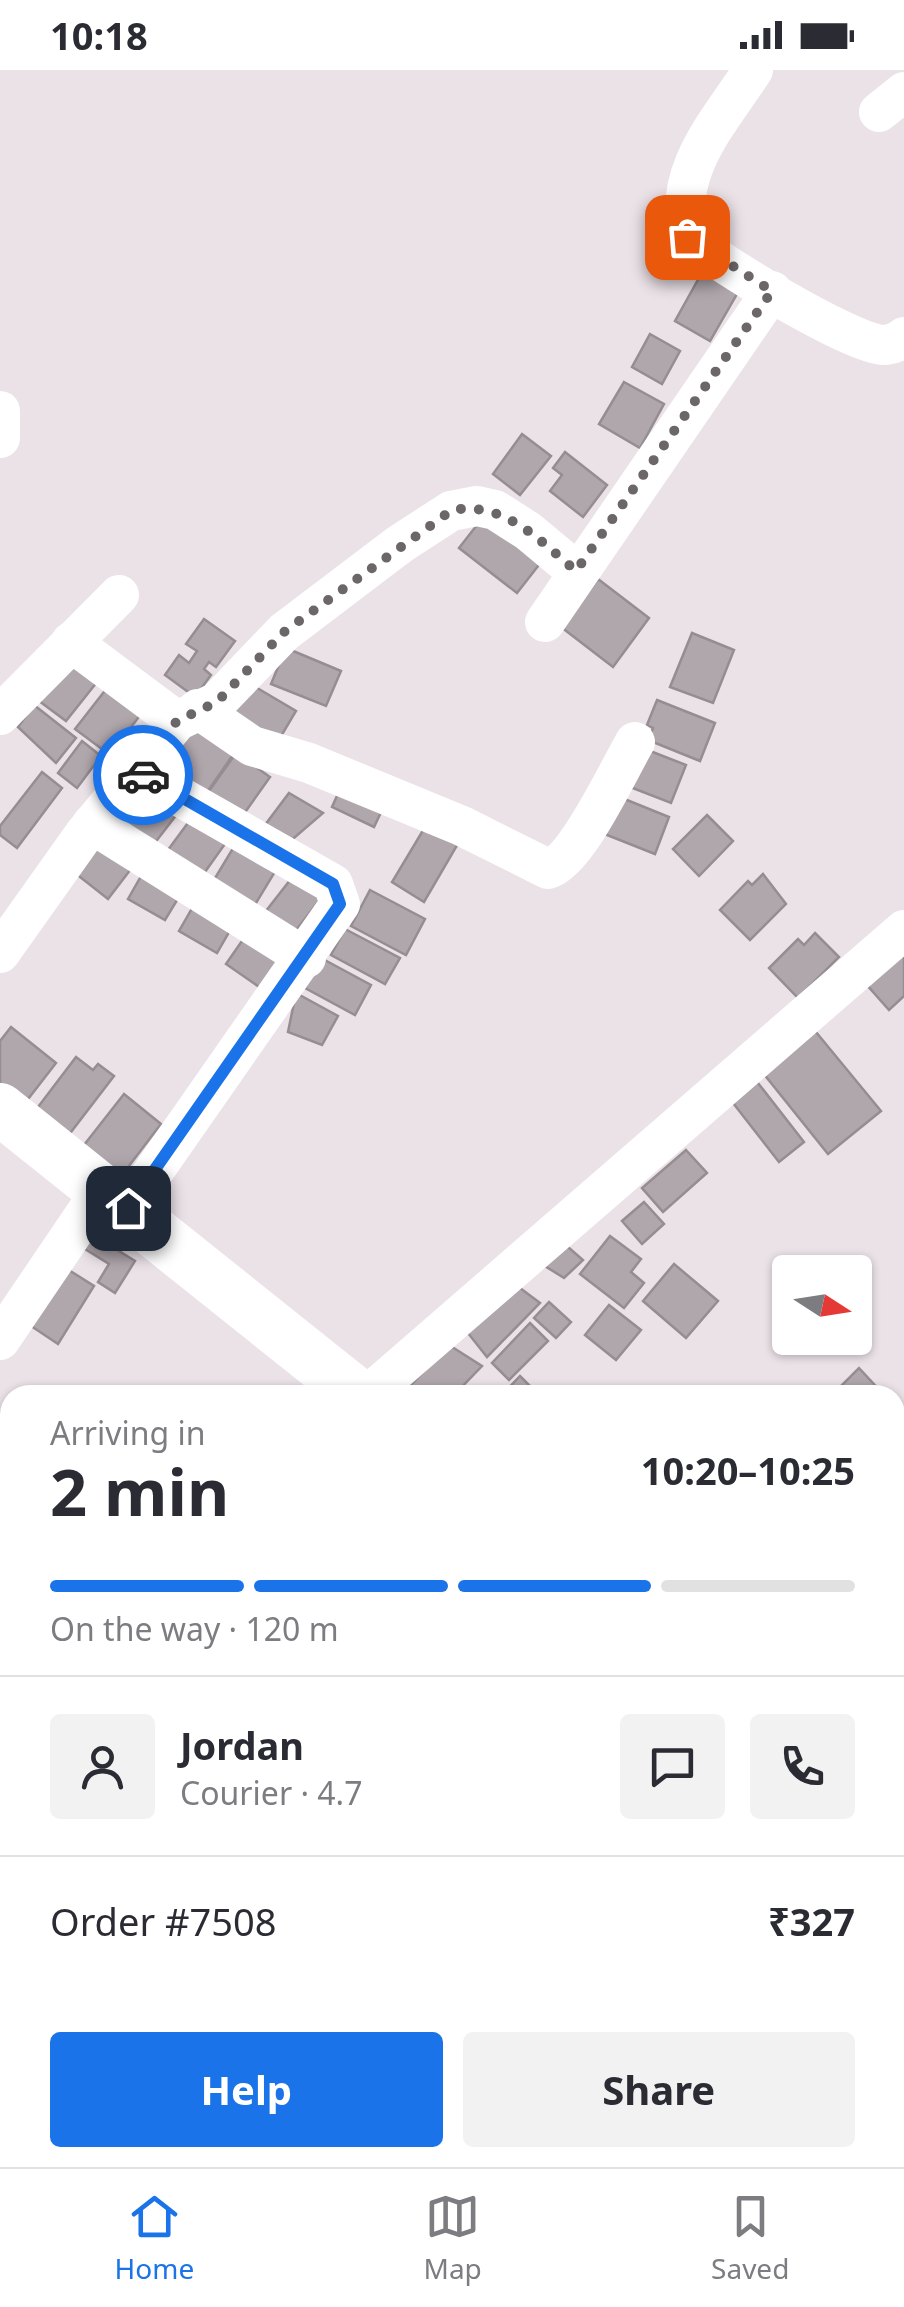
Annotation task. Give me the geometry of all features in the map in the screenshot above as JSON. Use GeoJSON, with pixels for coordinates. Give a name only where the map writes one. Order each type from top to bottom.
{"type":"FeatureCollection","features":[{"type":"Feature","properties":{"kind":"main road"},"geometry":{"type":"LineString","coordinates":[[0,1108],[346,1385]]}},
{"type":"Feature","properties":{"kind":"street"},"geometry":{"type":"LineString","coordinates":[[753,70],[698,156],[682,194],[687,237],[772,291],[862,339],[883,345],[904,337]]}},
{"type":"Feature","properties":{"kind":"street"},"geometry":{"type":"LineString","coordinates":[[545,622],[576,571],[772,291]]}},
{"type":"Feature","properties":{"kind":"street"},"geometry":{"type":"LineString","coordinates":[[0,411],[0,438]]}},
{"type":"Feature","properties":{"kind":"street"},"geometry":{"type":"LineString","coordinates":[[0,953],[92,824],[187,715],[217,702],[284,632],[452,510],[477,506],[496,510],[576,571]]}},
{"type":"Feature","properties":{"kind":"street"},"geometry":{"type":"LineString","coordinates":[[0,715],[119,595]]}},
{"type":"Feature","properties":{"kind":"street"},"geometry":{"type":"LineString","coordinates":[[71,642],[187,715],[252,746],[310,764],[446,819],[548,868],[559,866],[576,843],[635,742]]}},
{"type":"Feature","properties":{"kind":"street"},"geometry":{"type":"LineString","coordinates":[[0,1340],[306,958],[340,904],[333,884],[135,771]]}},
{"type":"Feature","properties":{"kind":"street"},"geometry":{"type":"LineString","coordinates":[[92,824],[306,958]]}},
{"type":"Feature","properties":{"kind":"street"},"geometry":{"type":"LineString","coordinates":[[380,1385],[904,930]]}},
{"type":"Feature","properties":{"kind":"building"},"geometry":{"type":"Polygon","coordinates":[[[709,260],[745,280],[710,341],[675,321],[709,260]]]}},
{"type":"Feature","properties":{"kind":"building"},"geometry":{"type":"Polygon","coordinates":[[[650,334],[680,351],[662,384],[632,367],[650,334]]]}},
{"type":"Feature","properties":{"kind":"building"},"geometry":{"type":"Polygon","coordinates":[[[624,382],[664,404],[640,448],[599,424],[624,382]]]}},
{"type":"Feature","properties":{"kind":"building"},"geometry":{"type":"Polygon","coordinates":[[[522,434],[551,456],[520,495],[493,474],[522,434]]]}},
{"type":"Feature","properties":{"kind":"building"},"geometry":{"type":"Polygon","coordinates":[[[565,452],[607,485],[583,517],[550,491],[562,475],[553,468],[565,452]]]}},
{"type":"Feature","properties":{"kind":"building"},"geometry":{"type":"Polygon","coordinates":[[[484,516],[542,561],[517,593],[459,548],[484,516]]]}},
{"type":"Feature","properties":{"kind":"building"},"geometry":{"type":"Polygon","coordinates":[[[598,579],[649,618],[613,667],[561,627],[598,579]]]}},
{"type":"Feature","properties":{"kind":"building"},"geometry":{"type":"Polygon","coordinates":[[[204,619],[235,641],[216,667],[209,662],[204,669],[211,675],[195,697],[165,675],[179,655],[189,663],[197,651],[186,644],[204,619]]]}},
{"type":"Feature","properties":{"kind":"building"},"geometry":{"type":"Polygon","coordinates":[[[692,633],[734,650],[713,703],[670,687],[692,633]]]}},
{"type":"Feature","properties":{"kind":"building"},"geometry":{"type":"Polygon","coordinates":[[[286,648],[341,671],[326,706],[271,684],[286,648]]]}},
{"type":"Feature","properties":{"kind":"building"},"geometry":{"type":"Polygon","coordinates":[[[69,653],[101,677],[66,721],[35,698],[69,653]]]}},
{"type":"Feature","properties":{"kind":"building"},"geometry":{"type":"Polygon","coordinates":[[[247,682],[296,711],[274,748],[225,718],[247,682]]]}},
{"type":"Feature","properties":{"kind":"building"},"geometry":{"type":"Polygon","coordinates":[[[107,688],[141,714],[110,755],[75,729],[107,688]]]}},
{"type":"Feature","properties":{"kind":"building"},"geometry":{"type":"Polygon","coordinates":[[[657,700],[715,723],[700,761],[648,740],[653,728],[647,725],[657,700]]]}},
{"type":"Feature","properties":{"kind":"building"},"geometry":{"type":"Polygon","coordinates":[[[34,705],[76,738],[56,763],[18,727],[34,705]]]}},
{"type":"Feature","properties":{"kind":"building"},"geometry":{"type":"Polygon","coordinates":[[[195,723],[235,752],[203,798],[162,769],[195,723]]]}},
{"type":"Feature","properties":{"kind":"building"},"geometry":{"type":"Polygon","coordinates":[[[82,741],[101,756],[77,788],[58,773],[82,741]]]}},
{"type":"Feature","properties":{"kind":"building"},"geometry":{"type":"Polygon","coordinates":[[[645,749],[686,765],[671,803],[630,787],[645,749]]]}},
{"type":"Feature","properties":{"kind":"building"},"geometry":{"type":"Polygon","coordinates":[[[236,753],[270,777],[241,818],[207,794],[236,753]]]}},
{"type":"Feature","properties":{"kind":"building"},"geometry":{"type":"Polygon","coordinates":[[[42,772],[62,788],[17,848],[0,835],[0,826],[42,772]]]}},
{"type":"Feature","properties":{"kind":"building"},"geometry":{"type":"Polygon","coordinates":[[[148,783],[181,809],[147,853],[114,828],[148,783]]]}},
{"type":"Feature","properties":{"kind":"building"},"geometry":{"type":"Polygon","coordinates":[[[341,787],[383,808],[374,827],[332,807],[341,787]]]}},
{"type":"Feature","properties":{"kind":"building"},"geometry":{"type":"Polygon","coordinates":[[[289,793],[323,813],[287,844],[262,829],[289,793]]]}},
{"type":"Feature","properties":{"kind":"building"},"geometry":{"type":"Polygon","coordinates":[[[617,796],[669,817],[655,854],[602,833],[617,796]]]}},
{"type":"Feature","properties":{"kind":"building"},"geometry":{"type":"Polygon","coordinates":[[[707,815],[733,841],[699,876],[673,849],[707,815]]]}},
{"type":"Feature","properties":{"kind":"building"},"geometry":{"type":"Polygon","coordinates":[[[193,816],[227,841],[200,879],[165,854],[193,816]]]}},
{"type":"Feature","properties":{"kind":"building"},"geometry":{"type":"Polygon","coordinates":[[[428,822],[459,842],[424,902],[392,882],[428,822]]]}},
{"type":"Feature","properties":{"kind":"building"},"geometry":{"type":"Polygon","coordinates":[[[100,839],[134,865],[108,899],[75,873],[100,839]]]}},
{"type":"Feature","properties":{"kind":"building"},"geometry":{"type":"Polygon","coordinates":[[[235,845],[276,870],[253,908],[212,883],[235,845]]]}},
{"type":"Feature","properties":{"kind":"building"},"geometry":{"type":"Polygon","coordinates":[[[148,864],[185,887],[165,920],[128,899],[148,864]]]}},
{"type":"Feature","properties":{"kind":"building"},"geometry":{"type":"Polygon","coordinates":[[[763,874],[786,904],[750,940],[720,910],[748,881],[752,885],[763,874]]]}},
{"type":"Feature","properties":{"kind":"building"},"geometry":{"type":"Polygon","coordinates":[[[294,875],[322,897],[290,938],[262,916],[294,875]]]}},
{"type":"Feature","properties":{"kind":"building"},"geometry":{"type":"Polygon","coordinates":[[[370,890],[425,919],[406,955],[351,926],[370,890]]]}},
{"type":"Feature","properties":{"kind":"building"},"geometry":{"type":"Polygon","coordinates":[[[198,898],[236,920],[217,953],[179,931],[198,898]]]}},
{"type":"Feature","properties":{"kind":"building"},"geometry":{"type":"Polygon","coordinates":[[[251,928],[289,955],[265,991],[226,964],[251,928]]]}},
{"type":"Feature","properties":{"kind":"building"},"geometry":{"type":"Polygon","coordinates":[[[345,929],[400,958],[385,984],[331,955],[345,929]]]}},
{"type":"Feature","properties":{"kind":"building"},"geometry":{"type":"Polygon","coordinates":[[[815,933],[839,957],[798,998],[769,968],[798,939],[804,945],[815,933]]]}},
{"type":"Feature","properties":{"kind":"building"},"geometry":{"type":"Polygon","coordinates":[[[904,948],[904,996],[889,1010],[866,984],[904,948]]]}},
{"type":"Feature","properties":{"kind":"building"},"geometry":{"type":"Polygon","coordinates":[[[321,958],[371,985],[355,1015],[305,988],[321,958]]]}},
{"type":"Feature","properties":{"kind":"building"},"geometry":{"type":"Polygon","coordinates":[[[296,993],[338,1016],[322,1045],[288,1032],[296,993]]]}},
{"type":"Feature","properties":{"kind":"building"},"geometry":{"type":"Polygon","coordinates":[[[811,1026],[881,1111],[828,1154],[759,1068],[811,1026]]]}},
{"type":"Feature","properties":{"kind":"building"},"geometry":{"type":"Polygon","coordinates":[[[11,1027],[56,1063],[25,1103],[0,1084],[0,1041],[11,1027]]]}},
{"type":"Feature","properties":{"kind":"building"},"geometry":{"type":"Polygon","coordinates":[[[76,1057],[93,1070],[98,1064],[114,1076],[68,1136],[35,1111],[76,1057]]]}},
{"type":"Feature","properties":{"kind":"building"},"geometry":{"type":"Polygon","coordinates":[[[751,1074],[804,1142],[779,1162],[726,1094],[751,1074]]]}},
{"type":"Feature","properties":{"kind":"building"},"geometry":{"type":"Polygon","coordinates":[[[124,1094],[161,1124],[122,1175],[84,1145],[124,1094]]]}},
{"type":"Feature","properties":{"kind":"building"},"geometry":{"type":"Polygon","coordinates":[[[686,1150],[707,1173],[663,1212],[642,1188],[686,1150]]]}},
{"type":"Feature","properties":{"kind":"building"},"geometry":{"type":"Polygon","coordinates":[[[644,1202],[664,1224],[642,1244],[622,1221],[644,1202]]]}},
{"type":"Feature","properties":{"kind":"building"},"geometry":{"type":"Polygon","coordinates":[[[93,1235],[135,1261],[115,1293],[98,1282],[109,1264],[85,1249],[93,1235]]]}},
{"type":"Feature","properties":{"kind":"building"},"geometry":{"type":"Polygon","coordinates":[[[610,1236],[641,1259],[631,1272],[644,1283],[624,1308],[580,1274],[610,1236]]]}},
{"type":"Feature","properties":{"kind":"building"},"geometry":{"type":"Polygon","coordinates":[[[561,1241],[583,1260],[564,1278],[540,1263],[561,1241]]]}},
{"type":"Feature","properties":{"kind":"building"},"geometry":{"type":"Polygon","coordinates":[[[674,1264],[718,1301],[686,1338],[643,1301],[674,1264]]]}},
{"type":"Feature","properties":{"kind":"building"},"geometry":{"type":"Polygon","coordinates":[[[64,1267],[94,1286],[58,1344],[28,1324],[64,1267]]]}},
{"type":"Feature","properties":{"kind":"building"},"geometry":{"type":"Polygon","coordinates":[[[516,1285],[540,1303],[487,1357],[464,1328],[516,1285]]]}},
{"type":"Feature","properties":{"kind":"building"},"geometry":{"type":"Polygon","coordinates":[[[549,1302],[571,1322],[556,1338],[534,1318],[549,1302]]]}},
{"type":"Feature","properties":{"kind":"building"},"geometry":{"type":"Polygon","coordinates":[[[609,1305],[641,1330],[616,1360],[585,1335],[609,1305]]]}},
{"type":"Feature","properties":{"kind":"building"},"geometry":{"type":"Polygon","coordinates":[[[530,1323],[548,1341],[509,1380],[492,1363],[530,1323]]]}},
{"type":"Feature","properties":{"kind":"building"},"geometry":{"type":"Polygon","coordinates":[[[449,1345],[482,1366],[464,1385],[411,1385],[449,1345]]]}},
{"type":"Feature","properties":{"kind":"building"},"geometry":{"type":"Polygon","coordinates":[[[859,1368],[875,1385],[842,1385],[859,1368]]]}},
{"type":"Feature","properties":{"kind":"building"},"geometry":{"type":"Polygon","coordinates":[[[520,1376],[529,1385],[511,1385],[520,1376]]]}},
{"type":"Feature","properties":{"kind":"way so far"},"geometry":{"type":"LineString","coordinates":[[143,775],[135,771],[177,721],[217,702],[284,632],[400,544],[452,510],[477,506],[496,510],[528,530],[576,571],[772,291],[687,237]]}},
{"type":"Feature","properties":{"kind":"route"},"geometry":{"type":"LineString","coordinates":[[128,1208],[336,915],[340,904],[340,893],[333,884],[143,775]]}}]}
